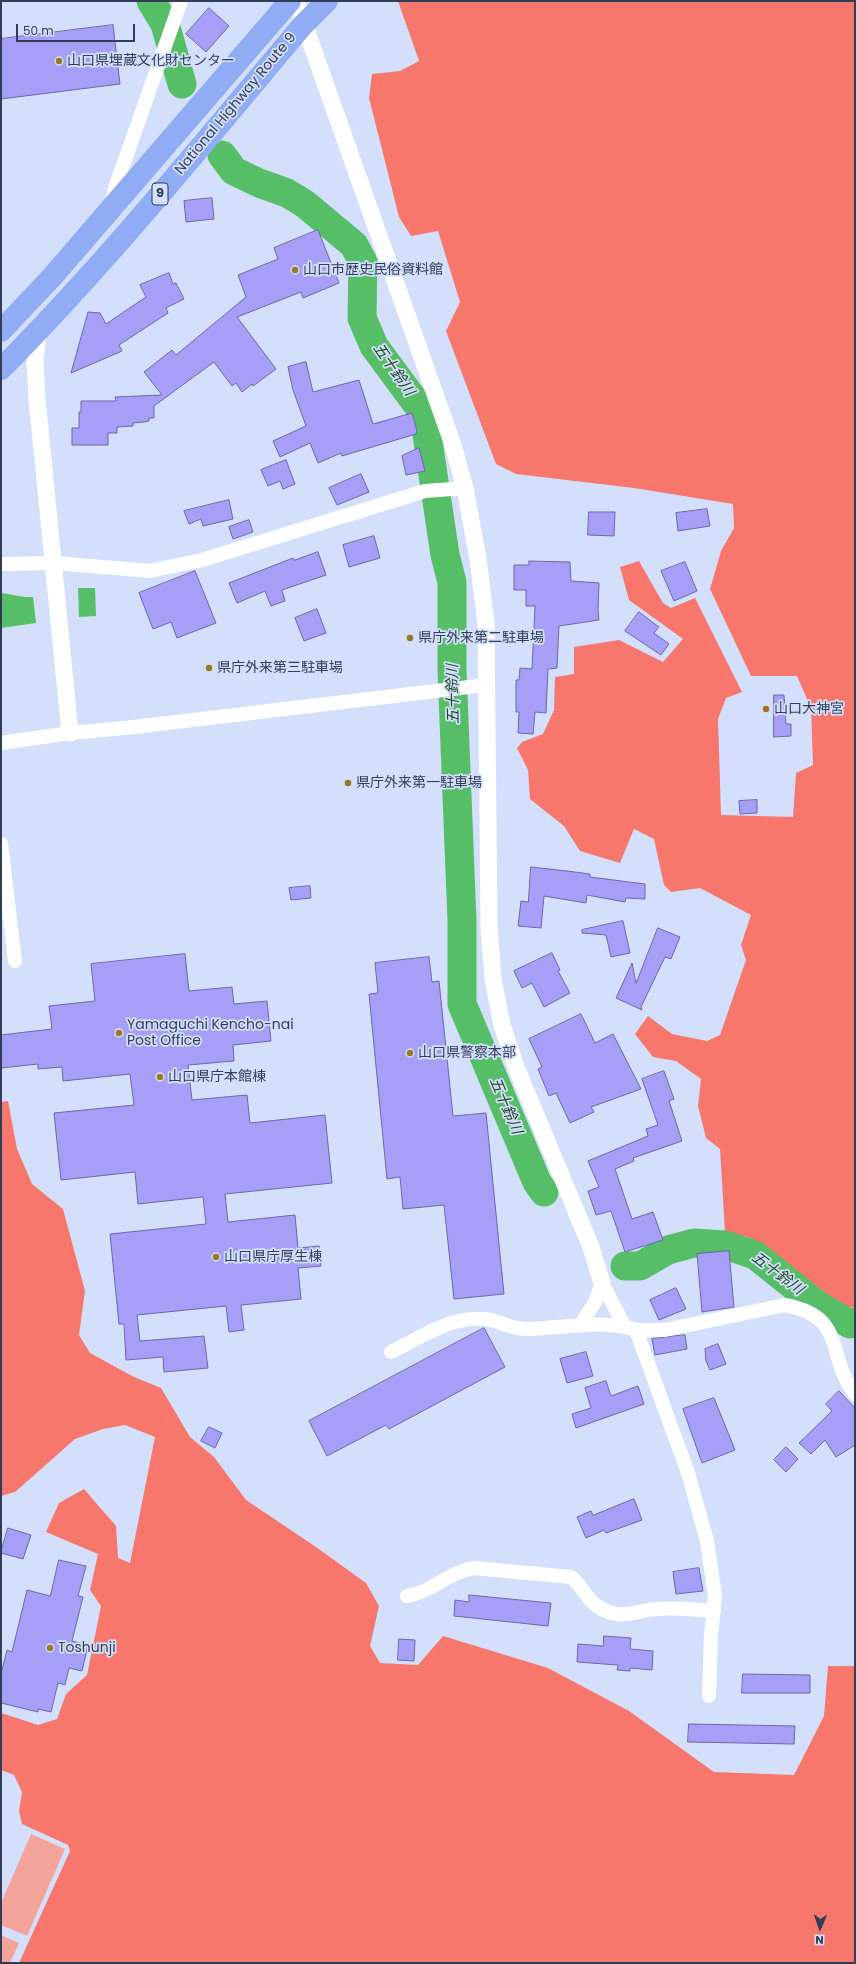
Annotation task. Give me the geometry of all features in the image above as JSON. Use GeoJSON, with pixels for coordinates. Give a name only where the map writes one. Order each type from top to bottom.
{"type":"FeatureCollection","features":[{"type":"Feature","properties":{"kind":"highway","name":"National Highway Route 9"},"geometry":{"type":"LineString","coordinates":[[1,331],[52,277],[290,1]]}},
{"type":"Feature","properties":{"kind":"highway","name":"National Highway Route 9"},"geometry":{"type":"LineString","coordinates":[[1,369],[38,332],[175,177],[303,24],[327,1]]}},
{"type":"Feature","properties":{"kind":"street"},"geometry":{"type":"LineString","coordinates":[[110,209],[115,188],[181,1]]}},
{"type":"Feature","properties":{"kind":"street"},"geometry":{"type":"LineString","coordinates":[[296,1],[453,445],[457,488],[478,559],[486,623],[490,927],[493,979],[502,1025],[516,1068],[591,1247],[602,1283],[631,1329],[688,1473],[707,1541],[715,1596],[710,1635],[709,1696]]}},
{"type":"Feature","properties":{"kind":"street"},"geometry":{"type":"LineString","coordinates":[[38,332],[35,363],[37,399],[70,733]]}},
{"type":"Feature","properties":{"kind":"street"},"geometry":{"type":"LineString","coordinates":[[1,564],[54,563],[150,571],[202,560],[425,491],[457,488]]}},
{"type":"Feature","properties":{"kind":"street"},"geometry":{"type":"LineString","coordinates":[[1,743],[70,733],[486,686]]}},
{"type":"Feature","properties":{"kind":"street"},"geometry":{"type":"LineString","coordinates":[[1,844],[15,961]]}},
{"type":"Feature","properties":{"kind":"street"},"geometry":{"type":"LineString","coordinates":[[581,1324],[595,1302],[602,1283]]}},
{"type":"Feature","properties":{"kind":"street"},"geometry":{"type":"LineString","coordinates":[[391,1352],[439,1327],[457,1321],[484,1319],[527,1330],[581,1324],[605,1324],[631,1329],[665,1330],[785,1305],[800,1308],[817,1317],[829,1330],[843,1375],[855,1394]]}},
{"type":"Feature","properties":{"kind":"street"},"geometry":{"type":"LineString","coordinates":[[407,1596],[419,1594],[461,1570],[474,1568],[571,1578],[578,1583],[595,1605],[608,1613],[623,1616],[655,1609],[714,1611]]}},
{"type":"Feature","properties":{"kind":"shaded area"},"geometry":{"type":"Polygon","coordinates":[[[398,1],[855,1],[855,1308],[838,1305],[777,1256],[748,1237],[725,1232],[720,1149],[706,1138],[698,1106],[701,1079],[676,1061],[653,1057],[635,1034],[648,1016],[672,1034],[707,1041],[720,1035],[746,960],[741,945],[751,915],[700,888],[671,892],[664,885],[654,839],[634,829],[620,863],[580,851],[564,826],[530,799],[528,770],[517,748],[522,742],[543,734],[554,710],[555,677],[574,674],[574,647],[619,640],[663,662],[683,639],[629,600],[620,567],[639,561],[663,603],[671,608],[695,598],[742,692],[726,698],[718,719],[721,815],[793,817],[796,773],[813,765],[811,708],[797,676],[751,676],[710,589],[721,551],[734,528],[733,504],[634,488],[516,474],[496,464],[446,331],[460,302],[438,231],[411,236],[399,217],[369,98],[372,74],[400,71],[419,61],[398,1]]]}},
{"type":"Feature","properties":{"kind":"shaded area"},"geometry":{"type":"Polygon","coordinates":[[[78,588],[95,588],[96,616],[79,617],[78,588]]]}},
{"type":"Feature","properties":{"kind":"shaded area"},"geometry":{"type":"Polygon","coordinates":[[[1,593],[33,597],[36,623],[1,628],[1,593]]]}},
{"type":"Feature","properties":{"kind":"shaded area"},"geometry":{"type":"Polygon","coordinates":[[[8,1101],[17,1149],[32,1184],[63,1209],[85,1291],[79,1335],[90,1353],[134,1377],[161,1388],[190,1437],[214,1457],[246,1500],[366,1583],[379,1606],[370,1646],[380,1663],[418,1665],[443,1636],[548,1668],[629,1711],[714,1772],[794,1775],[824,1716],[828,1666],[855,1666],[855,1963],[19,1963],[70,1851],[68,1845],[22,1824],[19,1811],[22,1792],[14,1775],[1,1770],[1,1713],[38,1725],[57,1719],[66,1694],[87,1675],[101,1606],[90,1590],[98,1554],[46,1532],[59,1503],[84,1489],[116,1526],[118,1558],[130,1563],[155,1437],[125,1425],[103,1429],[75,1439],[15,1492],[1,1496],[1,1102],[8,1101]]]}},
{"type":"Feature","properties":{"kind":"shaded area"},"geometry":{"type":"Polygon","coordinates":[[[31,1834],[65,1849],[27,1936],[1,1925],[1,1903],[31,1834]]]}},
{"type":"Feature","properties":{"kind":"shaded area"},"geometry":{"type":"Polygon","coordinates":[[[1,1935],[19,1943],[10,1963],[1,1963],[1,1935]]]}},
{"type":"Feature","properties":{"kind":"building"},"geometry":{"type":"Polygon","coordinates":[[[209,8],[229,26],[206,52],[186,34],[209,8]]]}},
{"type":"Feature","properties":{"kind":"building","name":"山口県埋蔵文化財センター"},"geometry":{"type":"Polygon","coordinates":[[[113,25],[120,84],[1,99],[1,39],[113,25]]]}},
{"type":"Feature","properties":{"kind":"building"},"geometry":{"type":"Polygon","coordinates":[[[212,198],[214,219],[186,222],[184,201],[212,198]]]}},
{"type":"Feature","properties":{"kind":"building"},"geometry":{"type":"Polygon","coordinates":[[[318,230],[339,283],[303,298],[301,292],[237,317],[276,369],[242,392],[236,383],[232,386],[214,362],[154,406],[154,418],[149,418],[149,421],[133,423],[133,426],[117,427],[117,433],[108,433],[108,445],[72,445],[72,428],[79,428],[81,401],[116,401],[115,397],[162,395],[144,372],[172,350],[176,355],[246,297],[238,275],[278,259],[274,248],[318,230]]]}},
{"type":"Feature","properties":{"kind":"building"},"geometry":{"type":"Polygon","coordinates":[[[169,273],[173,284],[176,283],[184,299],[166,308],[168,313],[119,345],[122,351],[71,373],[88,312],[100,313],[106,324],[146,297],[140,285],[169,273]]]}},
{"type":"Feature","properties":{"kind":"building"},"geometry":{"type":"Polygon","coordinates":[[[306,362],[313,392],[359,380],[373,424],[412,413],[417,431],[416,434],[342,456],[341,453],[318,463],[310,443],[280,457],[273,441],[306,426],[293,390],[288,367],[306,362]]]}},
{"type":"Feature","properties":{"kind":"building"},"geometry":{"type":"Polygon","coordinates":[[[419,448],[425,471],[406,475],[402,456],[419,448]]]}},
{"type":"Feature","properties":{"kind":"building"},"geometry":{"type":"Polygon","coordinates":[[[286,460],[295,484],[283,489],[280,481],[268,486],[261,470],[286,460]]]}},
{"type":"Feature","properties":{"kind":"building"},"geometry":{"type":"Polygon","coordinates":[[[361,474],[369,492],[337,505],[329,488],[361,474]]]}},
{"type":"Feature","properties":{"kind":"building"},"geometry":{"type":"Polygon","coordinates":[[[229,500],[233,519],[203,526],[201,519],[189,524],[184,511],[229,500]]]}},
{"type":"Feature","properties":{"kind":"building"},"geometry":{"type":"Polygon","coordinates":[[[707,509],[710,526],[678,531],[676,513],[707,509]]]}},
{"type":"Feature","properties":{"kind":"building"},"geometry":{"type":"Polygon","coordinates":[[[589,512],[615,512],[614,536],[588,535],[589,512]]]}},
{"type":"Feature","properties":{"kind":"building"},"geometry":{"type":"Polygon","coordinates":[[[249,520],[253,532],[233,539],[229,527],[249,520]]]}},
{"type":"Feature","properties":{"kind":"building"},"geometry":{"type":"Polygon","coordinates":[[[374,536],[380,558],[349,567],[343,545],[374,536]]]}},
{"type":"Feature","properties":{"kind":"building"},"geometry":{"type":"Polygon","coordinates":[[[318,552],[326,575],[282,590],[285,601],[271,606],[265,591],[237,603],[229,583],[293,558],[294,560],[318,552]]]}},
{"type":"Feature","properties":{"kind":"building"},"geometry":{"type":"Polygon","coordinates":[[[529,561],[570,562],[571,581],[599,583],[599,620],[559,626],[557,668],[548,669],[546,713],[535,712],[533,734],[518,733],[519,712],[516,712],[516,680],[519,680],[520,668],[532,669],[535,606],[526,606],[526,590],[514,590],[514,565],[529,565],[529,561]]]}},
{"type":"Feature","properties":{"kind":"building"},"geometry":{"type":"Polygon","coordinates":[[[685,562],[697,591],[674,601],[661,571],[685,562]]]}},
{"type":"Feature","properties":{"kind":"building"},"geometry":{"type":"Polygon","coordinates":[[[195,571],[216,623],[177,638],[171,622],[153,629],[139,593],[195,571]]]}},
{"type":"Feature","properties":{"kind":"building"},"geometry":{"type":"Polygon","coordinates":[[[317,609],[326,633],[304,641],[295,618],[317,609]]]}},
{"type":"Feature","properties":{"kind":"building"},"geometry":{"type":"Polygon","coordinates":[[[639,612],[659,627],[654,633],[669,644],[661,655],[625,631],[639,612]]]}},
{"type":"Feature","properties":{"kind":"building"},"geometry":{"type":"Polygon","coordinates":[[[774,695],[784,695],[786,724],[791,724],[791,736],[774,737],[774,695]]]}},
{"type":"Feature","properties":{"kind":"building"},"geometry":{"type":"Polygon","coordinates":[[[757,800],[757,813],[740,814],[739,801],[757,800]]]}},
{"type":"Feature","properties":{"kind":"building"},"geometry":{"type":"Polygon","coordinates":[[[531,867],[590,874],[590,877],[645,884],[645,899],[626,898],[625,902],[587,895],[586,903],[544,896],[541,928],[518,926],[521,901],[528,902],[531,867]]]}},
{"type":"Feature","properties":{"kind":"building"},"geometry":{"type":"Polygon","coordinates":[[[310,886],[311,898],[291,900],[289,888],[310,886]]]}},
{"type":"Feature","properties":{"kind":"building"},"geometry":{"type":"Polygon","coordinates":[[[623,921],[630,953],[611,957],[606,935],[582,933],[582,930],[623,921]]]}},
{"type":"Feature","properties":{"kind":"building"},"geometry":{"type":"Polygon","coordinates":[[[658,928],[680,937],[671,959],[665,957],[641,1007],[642,1010],[616,998],[632,963],[636,983],[658,928]]]}},
{"type":"Feature","properties":{"kind":"building"},"geometry":{"type":"Polygon","coordinates":[[[552,953],[560,970],[558,971],[570,993],[544,1007],[532,983],[522,988],[514,971],[552,953]]]}},
{"type":"Feature","properties":{"kind":"building","name":"山口県庁本館棟"},"geometry":{"type":"Polygon","coordinates":[[[185,954],[189,991],[232,987],[234,1004],[267,1001],[271,1041],[233,1045],[234,1061],[188,1065],[192,1100],[247,1095],[250,1123],[325,1115],[332,1183],[225,1194],[228,1222],[295,1215],[298,1248],[319,1246],[321,1266],[298,1268],[301,1299],[241,1305],[244,1330],[229,1332],[226,1306],[137,1315],[140,1341],[204,1336],[208,1368],[164,1372],[163,1357],[126,1360],[124,1324],[119,1324],[110,1234],[206,1224],[203,1197],[138,1204],[135,1172],[61,1180],[54,1113],[134,1105],[130,1074],[63,1081],[62,1067],[38,1069],[38,1064],[1,1068],[1,1035],[52,1029],[49,1006],[95,1001],[91,964],[185,954]]]}},
{"type":"Feature","properties":{"kind":"building"},"geometry":{"type":"Polygon","coordinates":[[[429,957],[432,982],[439,981],[453,1116],[486,1113],[504,1294],[454,1299],[444,1205],[403,1209],[400,1177],[387,1179],[369,994],[378,993],[375,963],[429,957]]]}},
{"type":"Feature","properties":{"kind":"building"},"geometry":{"type":"Polygon","coordinates":[[[581,1014],[595,1043],[613,1034],[641,1089],[591,1107],[594,1112],[570,1123],[556,1093],[549,1096],[538,1069],[542,1067],[529,1039],[581,1014]]]}},
{"type":"Feature","properties":{"kind":"building"},"geometry":{"type":"Polygon","coordinates":[[[664,1071],[674,1099],[669,1101],[682,1141],[633,1158],[634,1161],[615,1169],[632,1219],[653,1212],[663,1240],[625,1252],[611,1211],[596,1215],[588,1191],[599,1187],[588,1161],[648,1136],[646,1129],[658,1125],[642,1079],[664,1071]]]}},
{"type":"Feature","properties":{"kind":"building"},"geometry":{"type":"Polygon","coordinates":[[[729,1251],[734,1307],[702,1312],[697,1254],[729,1251]]]}},
{"type":"Feature","properties":{"kind":"building"},"geometry":{"type":"Polygon","coordinates":[[[676,1288],[686,1309],[659,1320],[650,1300],[676,1288]]]}},
{"type":"Feature","properties":{"kind":"building"},"geometry":{"type":"Polygon","coordinates":[[[484,1328],[505,1367],[389,1429],[386,1425],[327,1456],[309,1421],[484,1328]]]}},
{"type":"Feature","properties":{"kind":"building"},"geometry":{"type":"Polygon","coordinates":[[[685,1335],[687,1349],[655,1355],[652,1339],[685,1335]]]}},
{"type":"Feature","properties":{"kind":"building"},"geometry":{"type":"Polygon","coordinates":[[[718,1344],[726,1364],[710,1370],[706,1361],[705,1349],[718,1344]]]}},
{"type":"Feature","properties":{"kind":"building"},"geometry":{"type":"Polygon","coordinates":[[[586,1352],[593,1376],[567,1383],[560,1359],[586,1352]]]}},
{"type":"Feature","properties":{"kind":"building"},"geometry":{"type":"Polygon","coordinates":[[[606,1381],[611,1396],[638,1386],[644,1404],[576,1428],[572,1414],[591,1408],[585,1388],[606,1381]]]}},
{"type":"Feature","properties":{"kind":"building"},"geometry":{"type":"Polygon","coordinates":[[[839,1391],[855,1408],[855,1445],[836,1457],[825,1440],[811,1454],[799,1443],[832,1411],[826,1404],[839,1391]]]}},
{"type":"Feature","properties":{"kind":"building"},"geometry":{"type":"Polygon","coordinates":[[[714,1398],[735,1450],[702,1463],[683,1409],[714,1398]]]}},
{"type":"Feature","properties":{"kind":"building"},"geometry":{"type":"Polygon","coordinates":[[[209,1427],[222,1433],[215,1448],[201,1441],[209,1427]]]}},
{"type":"Feature","properties":{"kind":"building"},"geometry":{"type":"Polygon","coordinates":[[[786,1447],[798,1459],[786,1472],[774,1460],[786,1447]]]}},
{"type":"Feature","properties":{"kind":"building"},"geometry":{"type":"Polygon","coordinates":[[[634,1499],[642,1520],[606,1533],[604,1530],[586,1538],[577,1517],[591,1511],[593,1515],[634,1499]]]}},
{"type":"Feature","properties":{"kind":"building"},"geometry":{"type":"Polygon","coordinates":[[[8,1528],[31,1535],[23,1559],[1,1553],[8,1528]]]}},
{"type":"Feature","properties":{"kind":"building"},"geometry":{"type":"Polygon","coordinates":[[[59,1560],[86,1566],[78,1596],[83,1597],[72,1641],[88,1645],[82,1671],[69,1668],[65,1685],[58,1683],[51,1712],[38,1709],[38,1712],[1,1703],[1,1674],[7,1650],[12,1652],[27,1590],[50,1596],[59,1560]]]}},
{"type":"Feature","properties":{"kind":"building"},"geometry":{"type":"Polygon","coordinates":[[[699,1568],[703,1591],[676,1594],[673,1572],[699,1568]]]}},
{"type":"Feature","properties":{"kind":"building"},"geometry":{"type":"Polygon","coordinates":[[[469,1595],[551,1603],[548,1626],[454,1616],[455,1600],[469,1602],[469,1595]]]}},
{"type":"Feature","properties":{"kind":"building"},"geometry":{"type":"Polygon","coordinates":[[[604,1636],[631,1638],[630,1649],[653,1651],[652,1670],[630,1668],[630,1671],[617,1670],[618,1665],[577,1662],[578,1644],[603,1646],[604,1636]]]}},
{"type":"Feature","properties":{"kind":"building"},"geometry":{"type":"Polygon","coordinates":[[[399,1639],[415,1640],[414,1661],[398,1660],[399,1639]]]}},
{"type":"Feature","properties":{"kind":"building"},"geometry":{"type":"Polygon","coordinates":[[[743,1674],[810,1675],[810,1693],[742,1693],[743,1674]]]}},
{"type":"Feature","properties":{"kind":"building"},"geometry":{"type":"Polygon","coordinates":[[[689,1724],[795,1726],[794,1744],[688,1742],[689,1724]]]}},
{"type":"Feature","properties":{"kind":"waterway","name":"五十鈴川"},"geometry":{"type":"LineString","coordinates":[[151,1],[165,24],[182,84]]}},
{"type":"Feature","properties":{"kind":"waterway","name":"五十鈴川"},"geometry":{"type":"LineString","coordinates":[[222,155],[234,171],[259,183],[287,193],[305,204],[354,245],[363,262],[362,318],[374,346],[419,407],[425,421],[445,555],[452,582],[452,670],[462,921],[462,1004],[537,1182],[544,1192]]}},
{"type":"Feature","properties":{"kind":"waterway","name":"五十鈴川"},"geometry":{"type":"LineString","coordinates":[[625,1266],[640,1266],[668,1250],[694,1243],[725,1245],[755,1255],[819,1306],[850,1324],[855,1322]]}},
{"type":"Feature","properties":{"kind":"place","name":"山口県埋蔵文化財センター"},"geometry":{"type":"Point","coordinates":[59,61]}},
{"type":"Feature","properties":{"kind":"place","name":"山口市歴史民俗資料館"},"geometry":{"type":"Point","coordinates":[295,270]}},
{"type":"Feature","properties":{"kind":"place","name":"県庁外来第二駐車場"},"geometry":{"type":"Point","coordinates":[410,638]}},
{"type":"Feature","properties":{"kind":"place","name":"県庁外来第三駐車場"},"geometry":{"type":"Point","coordinates":[209,668]}},
{"type":"Feature","properties":{"kind":"place","name":"山口大神宮"},"geometry":{"type":"Point","coordinates":[766,709]}},
{"type":"Feature","properties":{"kind":"place","name":"県庁外来第一駐車場"},"geometry":{"type":"Point","coordinates":[348,783]}},
{"type":"Feature","properties":{"kind":"place","name":"Yamaguchi Kencho-nai Post Office"},"geometry":{"type":"Point","coordinates":[119,1033]}},
{"type":"Feature","properties":{"kind":"place","name":"山口県警察本部"},"geometry":{"type":"Point","coordinates":[410,1053]}},
{"type":"Feature","properties":{"kind":"place","name":"山口県庁本館棟"},"geometry":{"type":"Point","coordinates":[160,1077]}},
{"type":"Feature","properties":{"kind":"place","name":"山口県庁厚生棟"},"geometry":{"type":"Point","coordinates":[216,1257]}},
{"type":"Feature","properties":{"kind":"place","name":"Toshunji"},"geometry":{"type":"Point","coordinates":[50,1648]}}]}
